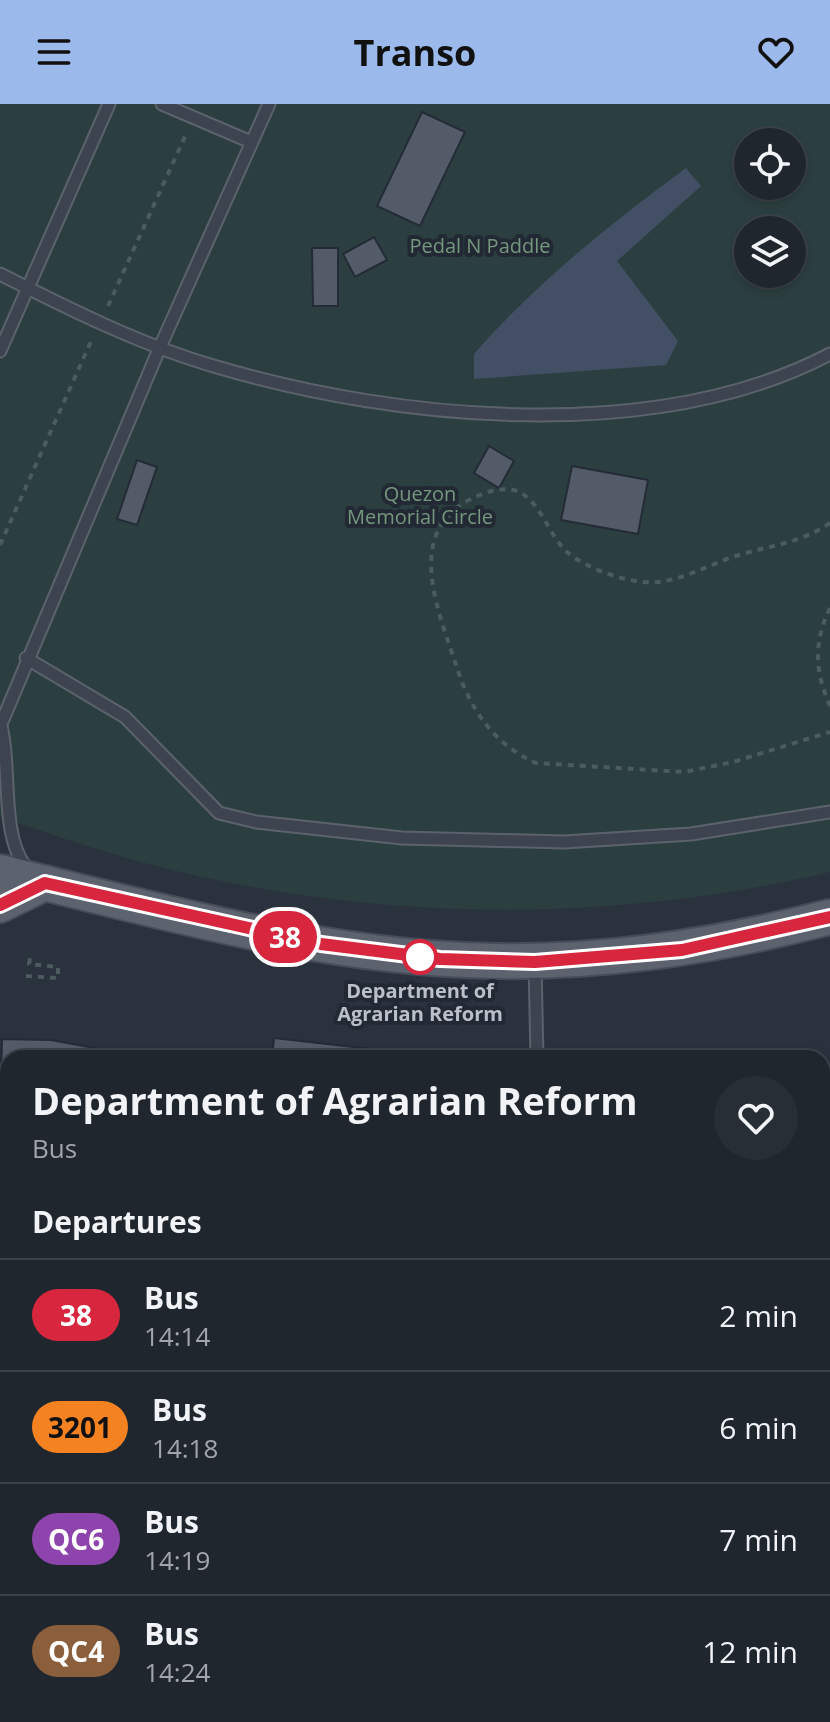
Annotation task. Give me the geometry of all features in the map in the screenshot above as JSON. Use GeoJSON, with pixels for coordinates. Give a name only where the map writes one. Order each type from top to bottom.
{"type":"FeatureCollection","features":[{"type":"Feature","properties":{"kind":"main road"},"geometry":{"type":"LineString","coordinates":[[0,872],[321,944],[449,959],[535,962],[682,950],[830,917]]}},
{"type":"Feature","properties":{"kind":"main road"},"geometry":{"type":"LineString","coordinates":[[0,905],[45,883]]}},
{"type":"Feature","properties":{"kind":"lane"},"geometry":{"type":"LineString","coordinates":[[0,351],[109,104]]}},
{"type":"Feature","properties":{"kind":"lane"},"geometry":{"type":"LineString","coordinates":[[162,104],[251,142]]}},
{"type":"Feature","properties":{"kind":"lane"},"geometry":{"type":"LineString","coordinates":[[45,883],[17,860],[8,834],[1,809],[4,760],[0,723],[160,347],[269,104]]}},
{"type":"Feature","properties":{"kind":"lane"},"geometry":{"type":"LineString","coordinates":[[0,274],[160,347],[245,375],[370,402],[438,410],[594,414],[696,399],[765,381],[830,354]]}},
{"type":"Feature","properties":{"kind":"lane"},"geometry":{"type":"LineString","coordinates":[[26,658],[125,717],[219,813],[256,822],[402,838],[551,842],[691,834],[830,812]]}},
{"type":"Feature","properties":{"kind":"lane"},"geometry":{"type":"LineString","coordinates":[[535,962],[537,1050]]}},
{"type":"Feature","properties":{"kind":"path"},"geometry":{"type":"LineString","coordinates":[[830,523],[806,539],[739,555],[656,583],[618,575],[580,561],[550,533],[527,496],[505,488],[470,499],[451,513],[438,531],[430,561],[435,597],[460,675],[476,710],[497,738],[528,759],[684,772],[733,762],[830,732]]}},
{"type":"Feature","properties":{"kind":"path"},"geometry":{"type":"LineString","coordinates":[[830,608],[815,660],[818,678],[830,706]]}},
{"type":"Feature","properties":{"kind":"path"},"geometry":{"type":"LineString","coordinates":[[26,976],[58,978],[58,967],[29,964],[30,958]]}},
{"type":"Feature","properties":{"kind":"green space","name":"Quezon Memorial Circle"},"geometry":{"type":"Polygon","coordinates":[[[0,104],[830,104],[830,872],[746,889],[660,901],[574,908],[487,910],[400,906],[314,897],[145,863],[0,817],[0,104]]]}},
{"type":"Feature","properties":{"kind":"water","name":"Pedal N Paddle"},"geometry":{"type":"Polygon","coordinates":[[[686,168],[701,186],[617,261],[678,341],[666,365],[474,379],[474,354],[523,303],[602,233],[686,168]]]}},
{"type":"Feature","properties":{"kind":"building"},"geometry":{"type":"Polygon","coordinates":[[[422,112],[465,132],[420,226],[377,206],[422,112]]]}},
{"type":"Feature","properties":{"kind":"building"},"geometry":{"type":"Polygon","coordinates":[[[374,237],[387,260],[355,277],[343,254],[374,237]]]}},
{"type":"Feature","properties":{"kind":"building"},"geometry":{"type":"Polygon","coordinates":[[[312,248],[338,248],[338,306],[313,306],[312,248]]]}},
{"type":"Feature","properties":{"kind":"building"},"geometry":{"type":"Polygon","coordinates":[[[489,446],[514,461],[499,488],[474,473],[489,446]]]}},
{"type":"Feature","properties":{"kind":"building"},"geometry":{"type":"Polygon","coordinates":[[[137,460],[157,467],[137,525],[117,519],[137,460]]]}},
{"type":"Feature","properties":{"kind":"building"},"geometry":{"type":"Polygon","coordinates":[[[572,466],[648,480],[638,534],[561,520],[572,466]]]}},
{"type":"Feature","properties":{"kind":"building"},"geometry":{"type":"Polygon","coordinates":[[[274,1038],[380,1050],[273,1050],[274,1038]]]}},
{"type":"Feature","properties":{"kind":"building"},"geometry":{"type":"Polygon","coordinates":[[[2,1039],[51,1040],[105,1050],[2,1050],[2,1039]]]}},
{"type":"Feature","properties":{"kind":"bus line","name":"38"},"geometry":{"type":"LineString","coordinates":[[0,905],[45,883],[174,914],[321,944],[392,955],[535,962],[682,950],[758,936],[830,917]]}},
{"type":"Feature","properties":{"kind":"place","name":"Department of Agrarian Reform"},"geometry":{"type":"Point","coordinates":[420,957]}}]}
